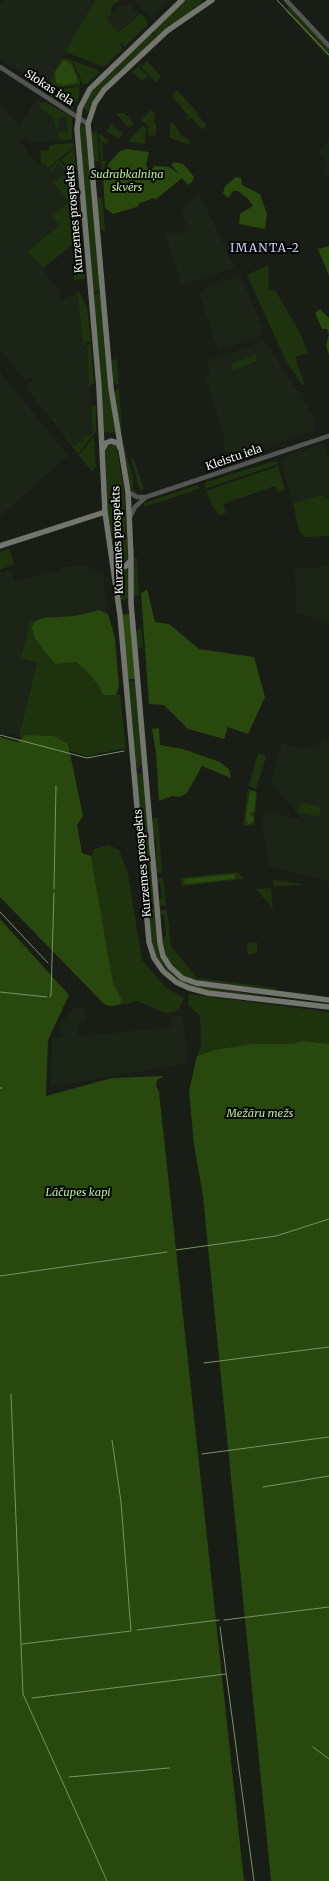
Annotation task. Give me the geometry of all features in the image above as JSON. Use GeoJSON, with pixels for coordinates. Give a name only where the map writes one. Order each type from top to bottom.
{"type":"FeatureCollection","features":[{"type":"Feature","properties":{"kind":"main road","name":"Kurzemes prospekts"},"geometry":{"type":"LineString","coordinates":[[182,0],[90,89],[84,98],[78,117],[78,142],[99,387],[105,512],[120,615],[145,906],[151,952],[159,967],[170,978],[182,985],[198,991],[329,1007]]}},
{"type":"Feature","properties":{"kind":"main road","name":"Kurzemes prospekts"},"geometry":{"type":"LineString","coordinates":[[212,0],[167,31],[104,90],[92,108],[88,124],[111,388],[128,492],[130,517],[131,603],[157,907],[163,956],[170,967],[179,975],[191,982],[207,986],[329,1000]]}},
{"type":"Feature","properties":{"kind":"main road"},"geometry":{"type":"LineString","coordinates":[[102,450],[104,445],[111,441],[118,443],[121,448]]}},
{"type":"Feature","properties":{"kind":"main road"},"geometry":{"type":"LineString","coordinates":[[0,546],[105,512]]}},
{"type":"Feature","properties":{"kind":"main road"},"geometry":{"type":"LineString","coordinates":[[112,557],[114,562],[121,567],[126,566],[131,560]]}},
{"type":"Feature","properties":{"kind":"main road"},"geometry":{"type":"LineString","coordinates":[[133,770],[144,769]]}},
{"type":"Feature","properties":{"kind":"main road"},"geometry":{"type":"LineString","coordinates":[[145,906],[157,907]]}},
{"type":"Feature","properties":{"kind":"main road"},"geometry":{"type":"LineString","coordinates":[[276,1000],[277,994]]}},
{"type":"Feature","properties":{"kind":"street"},"geometry":{"type":"LineString","coordinates":[[286,0],[329,46]]}},
{"type":"Feature","properties":{"kind":"street","name":"Slokas iela"},"geometry":{"type":"LineString","coordinates":[[0,67],[88,124]]}},
{"type":"Feature","properties":{"kind":"street","name":"Kleistu iela"},"geometry":{"type":"LineString","coordinates":[[130,517],[135,507],[146,498],[329,436]]}},
{"type":"Feature","properties":{"kind":"street"},"geometry":{"type":"LineString","coordinates":[[128,492],[137,497],[146,498]]}},
{"type":"Feature","properties":{"kind":"shaded area"},"geometry":{"type":"Polygon","coordinates":[[[3,0],[95,0],[53,74],[48,90],[0,59],[0,5],[3,0]]]}},
{"type":"Feature","properties":{"kind":"shaded area"},"geometry":{"type":"Polygon","coordinates":[[[134,0],[170,0],[151,19],[134,0]]]}},
{"type":"Feature","properties":{"kind":"shaded area"},"geometry":{"type":"Polygon","coordinates":[[[128,3],[138,14],[118,33],[107,18],[121,5],[123,7],[128,3]]]}},
{"type":"Feature","properties":{"kind":"shaded area"},"geometry":{"type":"Polygon","coordinates":[[[37,99],[67,115],[70,140],[33,143],[27,136],[20,142],[38,164],[44,163],[48,168],[59,159],[69,172],[55,184],[69,202],[60,224],[27,252],[47,273],[46,274],[61,293],[58,296],[62,300],[68,296],[78,296],[82,342],[86,342],[87,345],[93,433],[78,452],[25,387],[32,380],[30,378],[26,381],[0,350],[0,103],[19,126],[37,99]]]}},
{"type":"Feature","properties":{"kind":"shaded area"},"geometry":{"type":"Polygon","coordinates":[[[329,140],[329,177],[323,176],[326,162],[317,152],[329,140]]]}},
{"type":"Feature","properties":{"kind":"shaded area"},"geometry":{"type":"Polygon","coordinates":[[[200,195],[235,268],[182,285],[165,235],[171,232],[175,234],[188,230],[182,213],[186,203],[200,195]]]}},
{"type":"Feature","properties":{"kind":"shaded area"},"geometry":{"type":"Polygon","coordinates":[[[240,275],[263,328],[260,336],[218,350],[199,294],[203,292],[202,289],[240,275]]]}},
{"type":"Feature","properties":{"kind":"shaded area"},"geometry":{"type":"Polygon","coordinates":[[[265,341],[313,415],[315,430],[228,460],[224,447],[225,440],[205,375],[210,372],[207,361],[265,341]]]}},
{"type":"Feature","properties":{"kind":"shaded area"},"geometry":{"type":"Polygon","coordinates":[[[0,372],[68,456],[0,516],[0,372]]]}},
{"type":"Feature","properties":{"kind":"shaded area"},"geometry":{"type":"Polygon","coordinates":[[[324,443],[329,459],[329,500],[322,495],[293,503],[282,464],[283,458],[324,443]]]}},
{"type":"Feature","properties":{"kind":"shaded area"},"geometry":{"type":"Polygon","coordinates":[[[88,566],[88,572],[103,571],[107,619],[39,625],[31,621],[37,662],[19,736],[0,732],[0,573],[11,569],[15,582],[44,573],[62,572],[61,567],[88,566]]]}},
{"type":"Feature","properties":{"kind":"shaded area"},"geometry":{"type":"Polygon","coordinates":[[[329,566],[329,623],[296,613],[295,568],[329,566]]]}},
{"type":"Feature","properties":{"kind":"shaded area"},"geometry":{"type":"Polygon","coordinates":[[[322,740],[329,742],[329,882],[269,866],[262,822],[265,812],[304,821],[271,783],[282,743],[302,749],[321,744],[322,740]]]}},
{"type":"Feature","properties":{"kind":"shaded area"},"geometry":{"type":"Polygon","coordinates":[[[84,1007],[86,1022],[77,1023],[79,1036],[166,1028],[171,1026],[171,1017],[183,1015],[187,1063],[51,1087],[52,1039],[61,1038],[60,1025],[75,1008],[84,1007]]]}},
{"type":"Feature","properties":{"kind":"green space"},"geometry":{"type":"Polygon","coordinates":[[[95,0],[120,0],[112,6],[112,13],[107,18],[118,33],[140,14],[145,17],[148,24],[125,47],[118,41],[123,49],[104,67],[65,52],[95,0]]]}},
{"type":"Feature","properties":{"kind":"green space"},"geometry":{"type":"Polygon","coordinates":[[[185,0],[201,0],[202,3],[157,37],[152,31],[185,0]]]}},
{"type":"Feature","properties":{"kind":"green space"},"geometry":{"type":"Polygon","coordinates":[[[289,7],[329,49],[329,58],[285,11],[289,7]]]}},
{"type":"Feature","properties":{"kind":"green space"},"geometry":{"type":"Polygon","coordinates":[[[151,32],[156,38],[120,72],[116,65],[151,32]]]}},
{"type":"Feature","properties":{"kind":"green space"},"geometry":{"type":"Polygon","coordinates":[[[64,58],[71,60],[80,80],[80,85],[63,87],[49,86],[53,74],[61,59],[64,58]]]}},
{"type":"Feature","properties":{"kind":"green space"},"geometry":{"type":"Polygon","coordinates":[[[64,60],[71,64],[77,78],[77,83],[63,85],[56,83],[55,72],[64,60]]]}},
{"type":"Feature","properties":{"kind":"green space"},"geometry":{"type":"Polygon","coordinates":[[[72,60],[100,72],[87,84],[83,84],[72,60]]]}},
{"type":"Feature","properties":{"kind":"green space"},"geometry":{"type":"Polygon","coordinates":[[[145,60],[139,67],[148,76],[142,81],[132,72],[145,60]]]}},
{"type":"Feature","properties":{"kind":"green space"},"geometry":{"type":"Polygon","coordinates":[[[147,61],[161,76],[156,82],[141,67],[147,61]]]}},
{"type":"Feature","properties":{"kind":"green space"},"geometry":{"type":"Polygon","coordinates":[[[115,66],[119,73],[100,92],[88,113],[86,112],[87,110],[82,108],[94,87],[115,66]]]}},
{"type":"Feature","properties":{"kind":"green space"},"geometry":{"type":"Polygon","coordinates":[[[80,86],[79,96],[76,103],[73,104],[49,91],[51,88],[63,89],[80,86]]]}},
{"type":"Feature","properties":{"kind":"green space"},"geometry":{"type":"Polygon","coordinates":[[[177,90],[207,125],[203,130],[191,118],[189,120],[179,110],[188,118],[189,117],[172,96],[177,90]]]}},
{"type":"Feature","properties":{"kind":"green space"},"geometry":{"type":"Polygon","coordinates":[[[48,92],[73,105],[73,110],[49,96],[48,92]]]}},
{"type":"Feature","properties":{"kind":"green space"},"geometry":{"type":"Polygon","coordinates":[[[45,102],[72,117],[72,139],[63,141],[57,137],[58,132],[68,133],[66,117],[58,118],[59,128],[56,129],[54,118],[40,108],[41,104],[45,102]]]}},
{"type":"Feature","properties":{"kind":"green space"},"geometry":{"type":"Polygon","coordinates":[[[151,110],[155,114],[154,123],[156,123],[156,134],[154,136],[148,135],[148,126],[141,120],[151,110]]]}},
{"type":"Feature","properties":{"kind":"green space"},"geometry":{"type":"Polygon","coordinates":[[[118,113],[124,113],[134,123],[129,128],[117,115],[115,117],[118,113]]]}},
{"type":"Feature","properties":{"kind":"green space"},"geometry":{"type":"Polygon","coordinates":[[[172,122],[184,138],[186,137],[191,143],[189,145],[170,138],[170,124],[172,122]]]}},
{"type":"Feature","properties":{"kind":"green space"},"geometry":{"type":"Polygon","coordinates":[[[82,124],[86,127],[101,290],[93,292],[79,132],[82,124]]]}},
{"type":"Feature","properties":{"kind":"green space"},"geometry":{"type":"Polygon","coordinates":[[[111,124],[119,132],[123,131],[120,138],[106,132],[111,124]]]}},
{"type":"Feature","properties":{"kind":"green space"},"geometry":{"type":"Polygon","coordinates":[[[142,126],[146,129],[145,144],[128,142],[142,126]]]}},
{"type":"Feature","properties":{"kind":"green space"},"geometry":{"type":"Polygon","coordinates":[[[93,132],[97,132],[99,161],[93,161],[91,135],[93,132]]]}},
{"type":"Feature","properties":{"kind":"green space"},"geometry":{"type":"Polygon","coordinates":[[[99,133],[109,141],[107,144],[102,142],[103,161],[107,160],[102,174],[99,133]]]}},
{"type":"Feature","properties":{"kind":"green space"},"geometry":{"type":"Polygon","coordinates":[[[74,144],[74,147],[48,168],[44,163],[41,164],[40,151],[49,150],[49,146],[51,145],[74,144]]]}},
{"type":"Feature","properties":{"kind":"green space"},"geometry":{"type":"Polygon","coordinates":[[[74,148],[77,179],[61,160],[74,148]]]}},
{"type":"Feature","properties":{"kind":"green space","name":"Sudrabkalniņa skvērs"},"geometry":{"type":"Polygon","coordinates":[[[127,149],[149,152],[146,166],[149,169],[153,168],[154,166],[169,167],[180,174],[171,165],[174,162],[183,164],[194,177],[192,182],[188,185],[182,178],[155,200],[154,198],[140,203],[137,207],[113,214],[105,208],[103,177],[109,163],[120,151],[127,149]]]}},
{"type":"Feature","properties":{"kind":"green space"},"geometry":{"type":"Polygon","coordinates":[[[59,160],[77,181],[82,237],[43,268],[27,252],[59,225],[52,216],[69,202],[53,182],[64,175],[65,171],[59,163],[52,170],[53,172],[50,169],[59,160]]]}},
{"type":"Feature","properties":{"kind":"green space"},"geometry":{"type":"Polygon","coordinates":[[[236,177],[241,178],[242,185],[260,194],[267,214],[265,229],[239,224],[240,214],[253,206],[248,199],[238,191],[233,191],[228,198],[223,193],[225,186],[236,177]]]}},
{"type":"Feature","properties":{"kind":"green space"},"geometry":{"type":"Polygon","coordinates":[[[102,197],[105,230],[103,231],[99,228],[97,198],[102,197]]]}},
{"type":"Feature","properties":{"kind":"green space"},"geometry":{"type":"Polygon","coordinates":[[[82,243],[83,256],[75,262],[75,252],[72,251],[82,243]]]}},
{"type":"Feature","properties":{"kind":"green space"},"geometry":{"type":"Polygon","coordinates":[[[329,246],[329,276],[318,249],[329,246]]]}},
{"type":"Feature","properties":{"kind":"green space"},"geometry":{"type":"Polygon","coordinates":[[[84,260],[85,279],[74,280],[73,267],[84,260]]]}},
{"type":"Feature","properties":{"kind":"green space"},"geometry":{"type":"Polygon","coordinates":[[[268,265],[269,290],[275,290],[299,331],[308,353],[295,357],[305,385],[302,385],[286,361],[247,275],[268,265]]]}},
{"type":"Feature","properties":{"kind":"green space"},"geometry":{"type":"Polygon","coordinates":[[[79,291],[87,307],[91,342],[86,343],[83,347],[78,296],[74,295],[79,291]]]}},
{"type":"Feature","properties":{"kind":"green space"},"geometry":{"type":"Polygon","coordinates":[[[101,293],[116,431],[112,433],[103,432],[93,294],[101,293]]]}},
{"type":"Feature","properties":{"kind":"green space"},"geometry":{"type":"Polygon","coordinates":[[[320,309],[329,318],[329,334],[327,329],[322,329],[315,313],[320,309]]]}},
{"type":"Feature","properties":{"kind":"green space"},"geometry":{"type":"Polygon","coordinates":[[[329,334],[329,355],[326,346],[329,334]]]}},
{"type":"Feature","properties":{"kind":"green space"},"geometry":{"type":"Polygon","coordinates":[[[87,345],[91,345],[94,383],[89,386],[87,385],[89,383],[87,345]]]}},
{"type":"Feature","properties":{"kind":"green space"},"geometry":{"type":"Polygon","coordinates":[[[255,355],[258,361],[233,370],[231,364],[255,355]]]}},
{"type":"Feature","properties":{"kind":"green space"},"geometry":{"type":"Polygon","coordinates":[[[117,359],[119,384],[116,385],[113,381],[112,360],[117,359]]]}},
{"type":"Feature","properties":{"kind":"green space"},"geometry":{"type":"Polygon","coordinates":[[[119,387],[122,430],[120,431],[114,393],[119,387]]]}},
{"type":"Feature","properties":{"kind":"green space"},"geometry":{"type":"Polygon","coordinates":[[[96,405],[96,431],[78,454],[57,425],[74,446],[80,441],[83,444],[83,436],[93,433],[91,406],[96,405]]]}},
{"type":"Feature","properties":{"kind":"green space"},"geometry":{"type":"Polygon","coordinates":[[[121,435],[133,478],[133,489],[139,495],[134,493],[130,488],[121,435]]]}},
{"type":"Feature","properties":{"kind":"green space"},"geometry":{"type":"Polygon","coordinates":[[[94,436],[96,466],[92,472],[79,455],[94,436]]]}},
{"type":"Feature","properties":{"kind":"green space"},"geometry":{"type":"Polygon","coordinates":[[[113,444],[117,447],[125,499],[128,556],[127,562],[124,565],[119,564],[115,559],[108,514],[105,454],[108,446],[113,444]]]}},
{"type":"Feature","properties":{"kind":"green space"},"geometry":{"type":"Polygon","coordinates":[[[133,457],[144,489],[140,491],[131,459],[133,457]]]}},
{"type":"Feature","properties":{"kind":"green space"},"geometry":{"type":"Polygon","coordinates":[[[274,461],[278,462],[278,464],[205,489],[205,483],[207,482],[274,461]]]}},
{"type":"Feature","properties":{"kind":"green space"},"geometry":{"type":"Polygon","coordinates":[[[278,466],[285,490],[278,492],[276,487],[272,487],[226,503],[223,505],[226,513],[219,515],[213,508],[206,491],[278,466]]]}},
{"type":"Feature","properties":{"kind":"green space"},"geometry":{"type":"Polygon","coordinates":[[[197,485],[201,488],[145,507],[144,503],[197,485]]]}},
{"type":"Feature","properties":{"kind":"green space"},"geometry":{"type":"Polygon","coordinates":[[[322,495],[329,500],[329,536],[305,537],[299,531],[293,503],[322,495]]]}},
{"type":"Feature","properties":{"kind":"green space"},"geometry":{"type":"Polygon","coordinates":[[[9,549],[14,564],[0,570],[0,552],[9,549]]]}},
{"type":"Feature","properties":{"kind":"green space"},"geometry":{"type":"Polygon","coordinates":[[[135,558],[137,558],[139,595],[133,597],[135,558]]]}},
{"type":"Feature","properties":{"kind":"green space"},"geometry":{"type":"Polygon","coordinates":[[[130,566],[129,598],[120,601],[115,567],[120,569],[130,566]]]}},
{"type":"Feature","properties":{"kind":"green space"},"geometry":{"type":"Polygon","coordinates":[[[147,589],[155,622],[169,624],[199,649],[254,657],[265,697],[248,734],[228,727],[224,739],[188,729],[164,705],[149,704],[141,594],[147,589]]]}},
{"type":"Feature","properties":{"kind":"green space"},"geometry":{"type":"Polygon","coordinates":[[[99,610],[108,614],[115,638],[119,686],[116,695],[103,695],[99,686],[84,668],[75,662],[55,664],[35,639],[32,628],[34,622],[43,618],[75,616],[99,610]]]}},
{"type":"Feature","properties":{"kind":"green space"},"geometry":{"type":"Polygon","coordinates":[[[130,614],[135,679],[127,679],[121,615],[130,614]]]}},
{"type":"Feature","properties":{"kind":"green space"},"geometry":{"type":"Polygon","coordinates":[[[31,620],[34,622],[32,628],[35,639],[43,646],[48,656],[74,662],[84,668],[99,686],[103,695],[120,695],[126,748],[87,756],[70,751],[68,744],[25,735],[22,738],[19,736],[37,663],[21,658],[31,620]]]}},
{"type":"Feature","properties":{"kind":"green space"},"geometry":{"type":"Polygon","coordinates":[[[139,629],[142,630],[143,646],[138,649],[135,633],[139,629]]]}},
{"type":"Feature","properties":{"kind":"green space"},"geometry":{"type":"Polygon","coordinates":[[[128,681],[135,681],[142,765],[138,768],[135,767],[128,681]]]}},
{"type":"Feature","properties":{"kind":"green space"},"geometry":{"type":"Polygon","coordinates":[[[159,728],[160,745],[183,749],[220,762],[229,769],[231,778],[202,766],[187,793],[180,797],[172,796],[159,801],[156,753],[152,729],[159,728]]]}},
{"type":"Feature","properties":{"kind":"green space"},"geometry":{"type":"Polygon","coordinates":[[[25,735],[54,736],[68,744],[83,816],[77,825],[82,853],[91,856],[113,983],[122,1000],[119,1005],[109,1006],[104,1004],[0,897],[0,737],[18,742],[25,735]]]}},
{"type":"Feature","properties":{"kind":"green space"},"geometry":{"type":"Polygon","coordinates":[[[258,753],[265,755],[266,757],[256,789],[249,786],[258,753]]]}},
{"type":"Feature","properties":{"kind":"green space"},"geometry":{"type":"Polygon","coordinates":[[[137,773],[141,773],[143,776],[152,872],[144,873],[136,776],[137,773]]]}},
{"type":"Feature","properties":{"kind":"green space"},"geometry":{"type":"Polygon","coordinates":[[[248,789],[257,792],[254,825],[243,825],[248,789]]]}},
{"type":"Feature","properties":{"kind":"green space"},"geometry":{"type":"Polygon","coordinates":[[[255,791],[256,795],[254,812],[249,813],[254,818],[252,823],[248,824],[246,821],[247,809],[250,792],[255,791]]]}},
{"type":"Feature","properties":{"kind":"green space"},"geometry":{"type":"Polygon","coordinates":[[[301,802],[321,807],[319,817],[298,812],[301,802]]]}},
{"type":"Feature","properties":{"kind":"green space"},"geometry":{"type":"Polygon","coordinates":[[[153,818],[158,818],[161,873],[157,872],[156,839],[154,838],[151,820],[153,818]]]}},
{"type":"Feature","properties":{"kind":"green space"},"geometry":{"type":"Polygon","coordinates":[[[109,845],[119,850],[128,874],[142,960],[166,988],[184,998],[180,1007],[174,1012],[164,1013],[138,1001],[119,1005],[122,1000],[113,983],[91,856],[95,849],[109,845]]]}},
{"type":"Feature","properties":{"kind":"green space"},"geometry":{"type":"Polygon","coordinates":[[[238,872],[244,879],[182,886],[181,878],[238,872]]]}},
{"type":"Feature","properties":{"kind":"green space"},"geometry":{"type":"Polygon","coordinates":[[[144,875],[152,875],[154,905],[148,904],[144,875]]]}},
{"type":"Feature","properties":{"kind":"green space"},"geometry":{"type":"Polygon","coordinates":[[[236,875],[234,879],[186,884],[184,882],[185,879],[236,875]]]}},
{"type":"Feature","properties":{"kind":"green space"},"geometry":{"type":"Polygon","coordinates":[[[158,878],[163,878],[166,906],[159,905],[158,901],[162,897],[160,883],[156,883],[158,878]]]}},
{"type":"Feature","properties":{"kind":"green space"},"geometry":{"type":"Polygon","coordinates":[[[273,880],[307,885],[274,886],[273,880]]]}},
{"type":"Feature","properties":{"kind":"green space"},"geometry":{"type":"Polygon","coordinates":[[[256,889],[271,889],[273,909],[256,889]]]}},
{"type":"Feature","properties":{"kind":"green space"},"geometry":{"type":"Polygon","coordinates":[[[154,908],[160,955],[193,985],[274,997],[202,990],[194,988],[176,979],[159,964],[152,948],[149,909],[154,908]]]}},
{"type":"Feature","properties":{"kind":"green space"},"geometry":{"type":"Polygon","coordinates":[[[160,910],[167,910],[171,946],[197,978],[276,988],[273,992],[191,980],[181,974],[172,966],[166,957],[162,941],[166,936],[164,915],[160,915],[160,910]]]}},
{"type":"Feature","properties":{"kind":"green space","name":"Lāčupes kapi"},"geometry":{"type":"Polygon","coordinates":[[[0,919],[69,995],[48,1040],[46,1096],[112,1078],[164,1076],[157,1080],[156,1086],[159,1092],[244,1881],[0,1881],[0,919]]]}},
{"type":"Feature","properties":{"kind":"green space"},"geometry":{"type":"Polygon","coordinates":[[[257,942],[257,953],[248,955],[247,943],[257,942]]]}},
{"type":"Feature","properties":{"kind":"green space"},"geometry":{"type":"Polygon","coordinates":[[[189,994],[329,1012],[329,1044],[303,1041],[292,1044],[214,1050],[197,1056],[201,1045],[200,1016],[188,1005],[189,994]]]}},
{"type":"Feature","properties":{"kind":"green space","name":"Mežāru mežs"},"geometry":{"type":"Polygon","coordinates":[[[303,1041],[329,1044],[329,1881],[271,1881],[203,1196],[194,1145],[189,1091],[197,1056],[214,1050],[253,1044],[292,1044],[303,1041]]]}},
{"type":"Feature","properties":{"kind":"waterway"},"geometry":{"type":"LineString","coordinates":[[0,735],[87,758],[124,751]]}},
{"type":"Feature","properties":{"kind":"waterway"},"geometry":{"type":"LineString","coordinates":[[54,889],[56,786]]}},
{"type":"Feature","properties":{"kind":"waterway"},"geometry":{"type":"LineString","coordinates":[[50,997],[54,893]]}},
{"type":"Feature","properties":{"kind":"waterway"},"geometry":{"type":"LineString","coordinates":[[0,912],[48,963]]}},
{"type":"Feature","properties":{"kind":"waterway"},"geometry":{"type":"LineString","coordinates":[[0,992],[47,997]]}},
{"type":"Feature","properties":{"kind":"waterway"},"geometry":{"type":"LineString","coordinates":[[176,1250],[276,1236],[329,1219]]}},
{"type":"Feature","properties":{"kind":"waterway"},"geometry":{"type":"LineString","coordinates":[[0,1276],[167,1252]]}},
{"type":"Feature","properties":{"kind":"waterway"},"geometry":{"type":"LineString","coordinates":[[204,1363],[329,1347]]}},
{"type":"Feature","properties":{"kind":"waterway"},"geometry":{"type":"LineString","coordinates":[[11,1394],[23,1694],[107,1881]]}},
{"type":"Feature","properties":{"kind":"waterway"},"geometry":{"type":"LineString","coordinates":[[202,1454],[329,1437]]}},
{"type":"Feature","properties":{"kind":"waterway"},"geometry":{"type":"LineString","coordinates":[[22,1644],[131,1631],[121,1502],[112,1440]]}},
{"type":"Feature","properties":{"kind":"waterway"},"geometry":{"type":"LineString","coordinates":[[263,1487],[329,1476]]}},
{"type":"Feature","properties":{"kind":"waterway"},"geometry":{"type":"LineString","coordinates":[[224,1620],[329,1607]]}},
{"type":"Feature","properties":{"kind":"waterway"},"geometry":{"type":"LineString","coordinates":[[137,1630],[219,1620]]}},
{"type":"Feature","properties":{"kind":"waterway"},"geometry":{"type":"LineString","coordinates":[[220,1627],[254,1881]]}},
{"type":"Feature","properties":{"kind":"waterway"},"geometry":{"type":"LineString","coordinates":[[32,1698],[226,1674]]}},
{"type":"Feature","properties":{"kind":"waterway"},"geometry":{"type":"LineString","coordinates":[[313,1747],[329,1759]]}},
{"type":"Feature","properties":{"kind":"waterway"},"geometry":{"type":"LineString","coordinates":[[69,1777],[169,1768]]}},
{"type":"Feature","properties":{"kind":"tram line"},"geometry":{"type":"LineString","coordinates":[[277,0],[329,55]]}},
{"type":"Feature","properties":{"kind":"district","name":"IMANTA-2"},"geometry":{"type":"Point","coordinates":[265,249]}}]}
